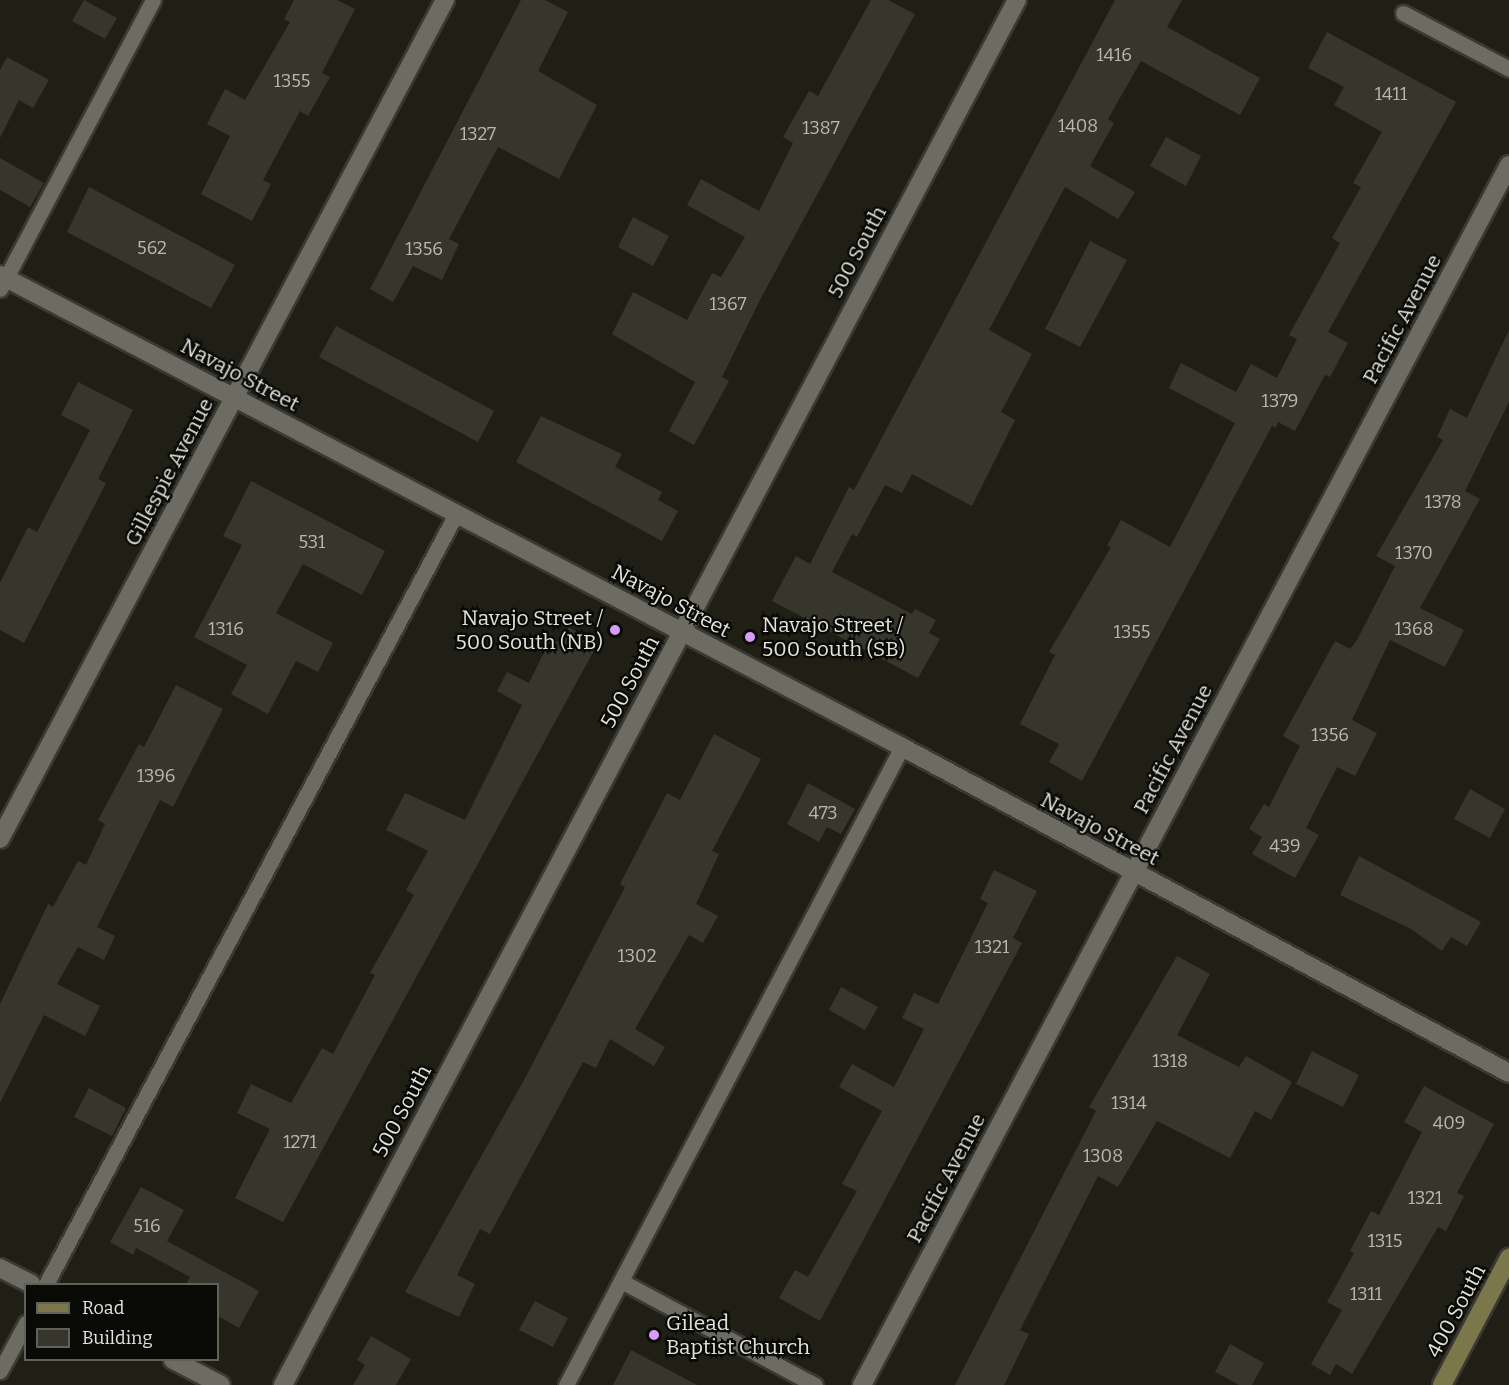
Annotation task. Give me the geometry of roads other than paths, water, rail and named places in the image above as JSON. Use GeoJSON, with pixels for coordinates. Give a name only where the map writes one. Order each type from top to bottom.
{"type":"FeatureCollection","features":[{"type":"Feature","properties":{"kind":"main road","name":"400 South"},"geometry":{"type":"LineString","coordinates":[[1442,1385],[1509,1258]]}},
{"type":"Feature","properties":{"kind":"street","name":"Gillespie Avenue"},"geometry":{"type":"LineString","coordinates":[[0,839],[445,0]]}},
{"type":"Feature","properties":{"kind":"street","name":"500 South"},"geometry":{"type":"LineString","coordinates":[[283,1385],[1017,0]]}},
{"type":"Feature","properties":{"kind":"street","name":"Pacific Avenue"},"geometry":{"type":"LineString","coordinates":[[861,1385],[1509,165]]}},
{"type":"Feature","properties":{"kind":"street","name":"Navajo Street"},"geometry":{"type":"LineString","coordinates":[[2,280],[234,397],[902,747],[1509,1073]]}},
{"type":"Feature","properties":{"kind":"street"},"geometry":{"type":"LineString","coordinates":[[0,1268],[29,1283]]}},
{"type":"Feature","properties":{"kind":"street"},"geometry":{"type":"LineString","coordinates":[[177,1361],[221,1385]]}},
{"type":"Feature","properties":{"kind":"lane"},"geometry":{"type":"LineString","coordinates":[[2,280],[153,0]]}},
{"type":"Feature","properties":{"kind":"lane"},"geometry":{"type":"LineString","coordinates":[[1403,13],[1509,69]]}},
{"type":"Feature","properties":{"kind":"lane"},"geometry":{"type":"LineString","coordinates":[[47,1283],[456,514]]}},
{"type":"Feature","properties":{"kind":"lane"},"geometry":{"type":"LineString","coordinates":[[566,1385],[902,747]]}},
{"type":"Feature","properties":{"kind":"lane"},"geometry":{"type":"LineString","coordinates":[[621,1281],[815,1385]]}},
{"type":"Feature","properties":{"kind":"lane"},"geometry":{"type":"LineString","coordinates":[[0,1371],[24,1327]]}},
{"type":"Feature","properties":{"kind":"place","name":"Navajo Street / 500 South (NB)"},"geometry":{"type":"Point","coordinates":[615,630]}},
{"type":"Feature","properties":{"kind":"place","name":"Navajo Street / 500 South (SB)"},"geometry":{"type":"Point","coordinates":[750,637]}},
{"type":"Feature","properties":{"kind":"place","name":"Gilead Baptist Church"},"geometry":{"type":"Point","coordinates":[654,1335]}}]}
